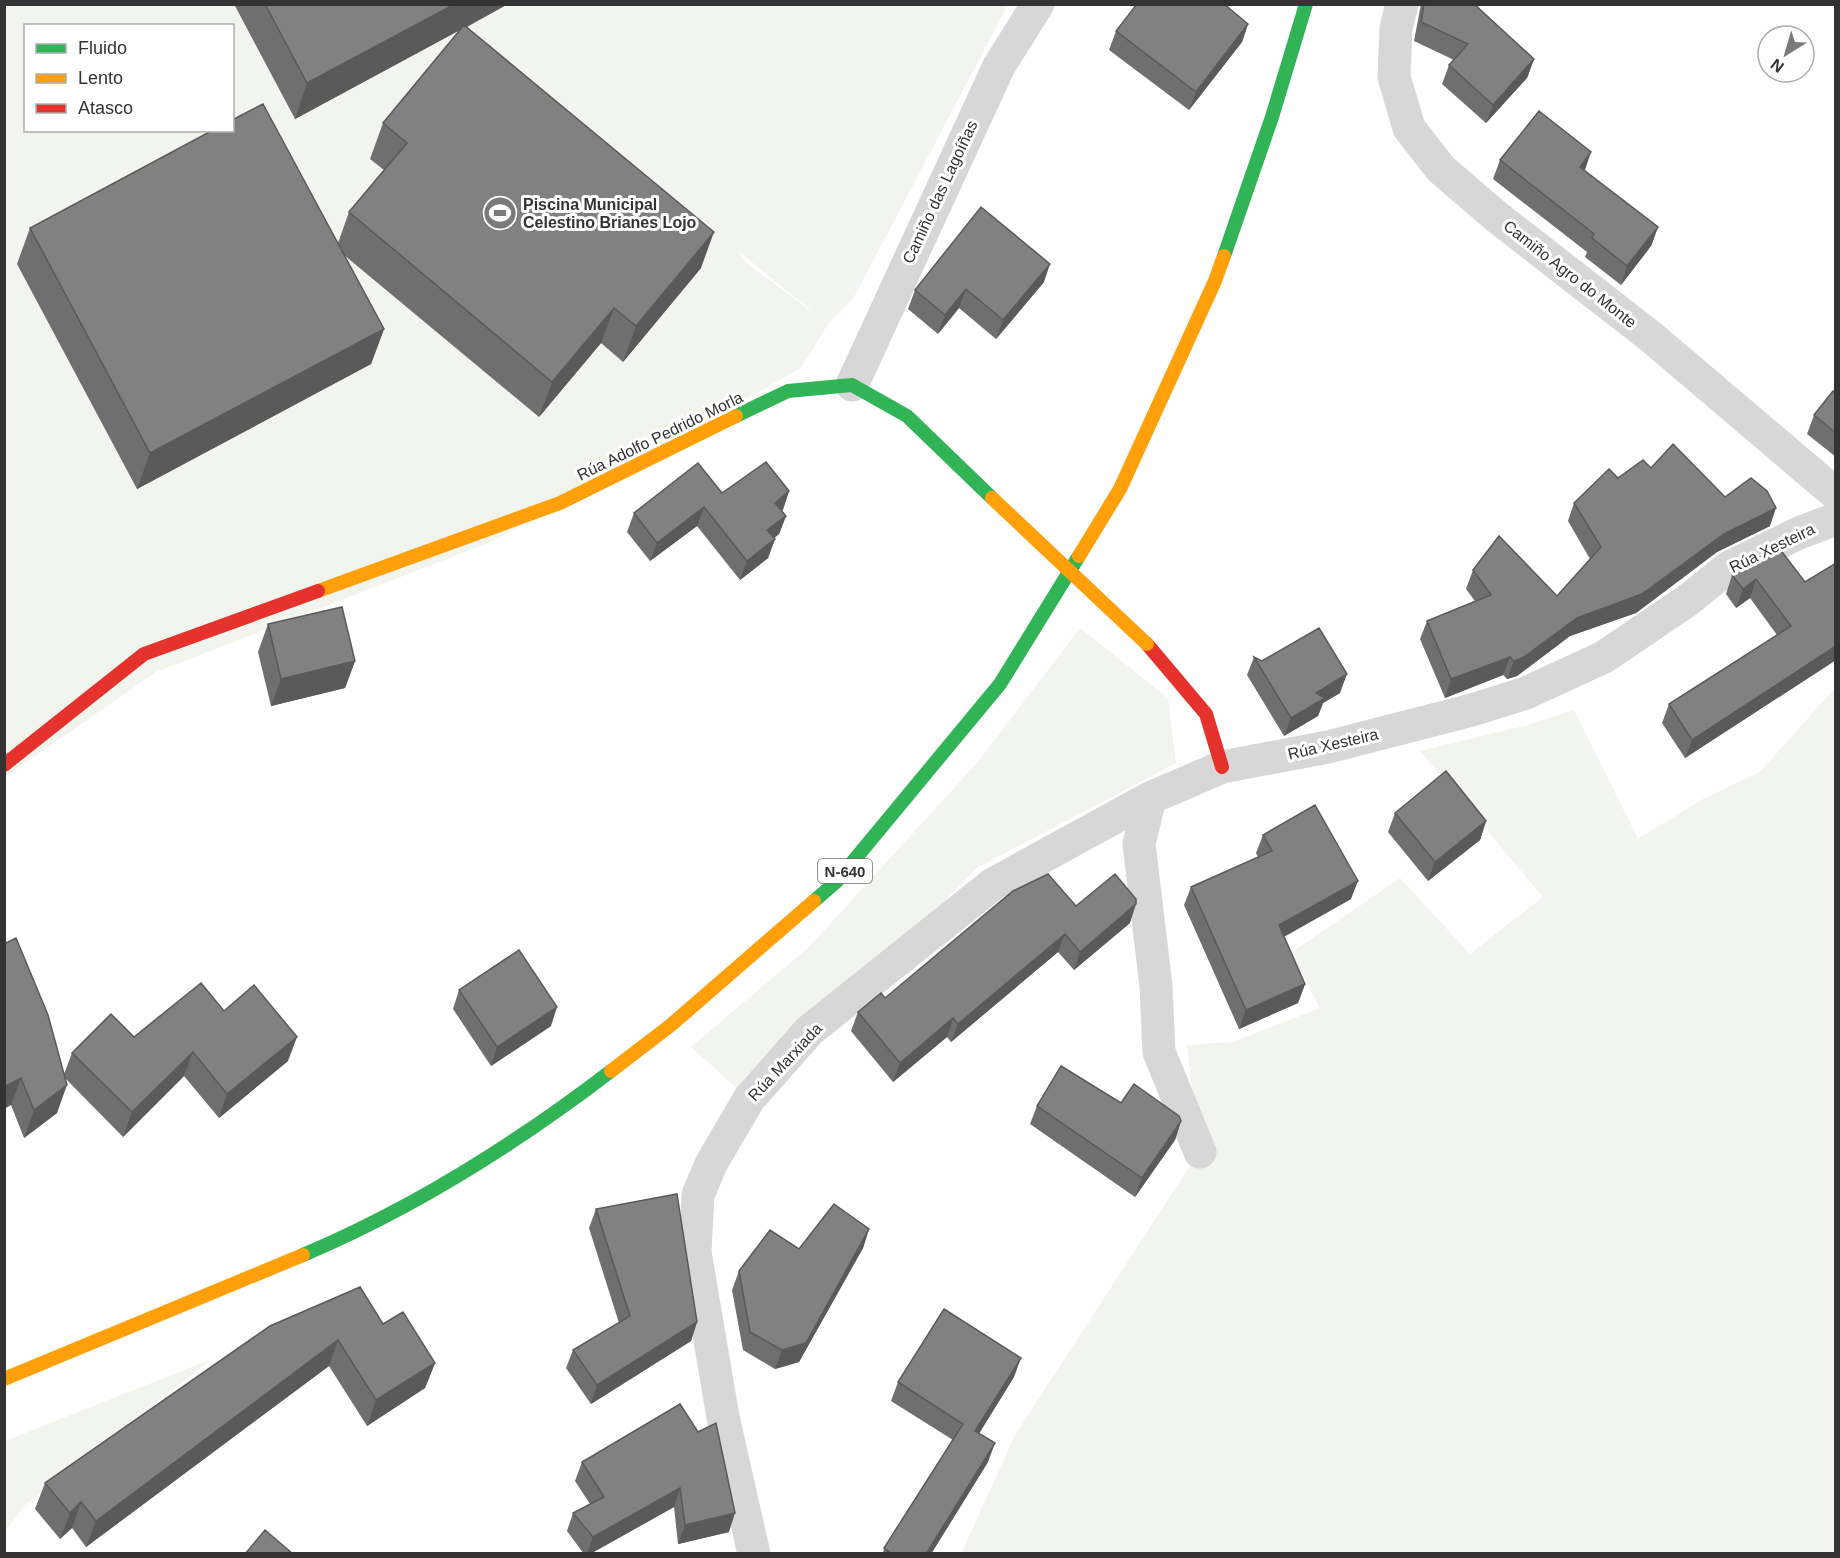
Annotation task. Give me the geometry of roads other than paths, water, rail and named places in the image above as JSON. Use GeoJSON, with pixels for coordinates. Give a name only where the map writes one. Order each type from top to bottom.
{"type":"FeatureCollection","features":[{"type":"Feature","properties":{"kind":"main road","name":"N-640"},"geometry":{"type":"LineString","coordinates":[[4,1379],[350,1235],[474,1165],[590,1087],[671,1025],[836,882],[1000,684],[1120,489],[1215,281],[1272,117],[1306,4]]}},
{"type":"Feature","properties":{"kind":"main road"},"geometry":{"type":"LineString","coordinates":[[852,385],[907,416],[1147,644],[1206,714],[1222,767]]}},
{"type":"Feature","properties":{"kind":"main road","name":"Rúa Adolfo Pedrido Morla"},"geometry":{"type":"LineString","coordinates":[[4,765],[144,654],[560,503],[788,391],[852,385]]}},
{"type":"Feature","properties":{"kind":"street","name":"Camiño das Lagoíñas"},"geometry":{"type":"LineString","coordinates":[[852,385],[999,66],[1038,4]]}},
{"type":"Feature","properties":{"kind":"street","name":"Camiño Agro do Monte"},"geometry":{"type":"LineString","coordinates":[[1402,4],[1396,28],[1394,77],[1409,128],[1441,169],[1497,217],[1650,336],[1836,494]]}},
{"type":"Feature","properties":{"kind":"street","name":"Rúa Xesteira"},"geometry":{"type":"LineString","coordinates":[[1150,798],[1222,767],[1329,747],[1472,710],[1526,693],[1604,657],[1688,600],[1729,567],[1799,533],[1836,519]]}},
{"type":"Feature","properties":{"kind":"street"},"geometry":{"type":"LineString","coordinates":[[1150,798],[1139,844],[1156,986],[1159,1052],[1200,1152]]}},
{"type":"Feature","properties":{"kind":"street","name":"Rúa Marxiada"},"geometry":{"type":"LineString","coordinates":[[754,1554],[723,1417],[695,1252],[698,1195],[711,1164],[749,1099],[809,1031],[993,884],[1150,798]]}},
{"type":"Feature","properties":{"kind":"place","name":"Piscina Municipal Celestino Brianes Lojo"},"geometry":{"type":"Point","coordinates":[500,213]}}]}
